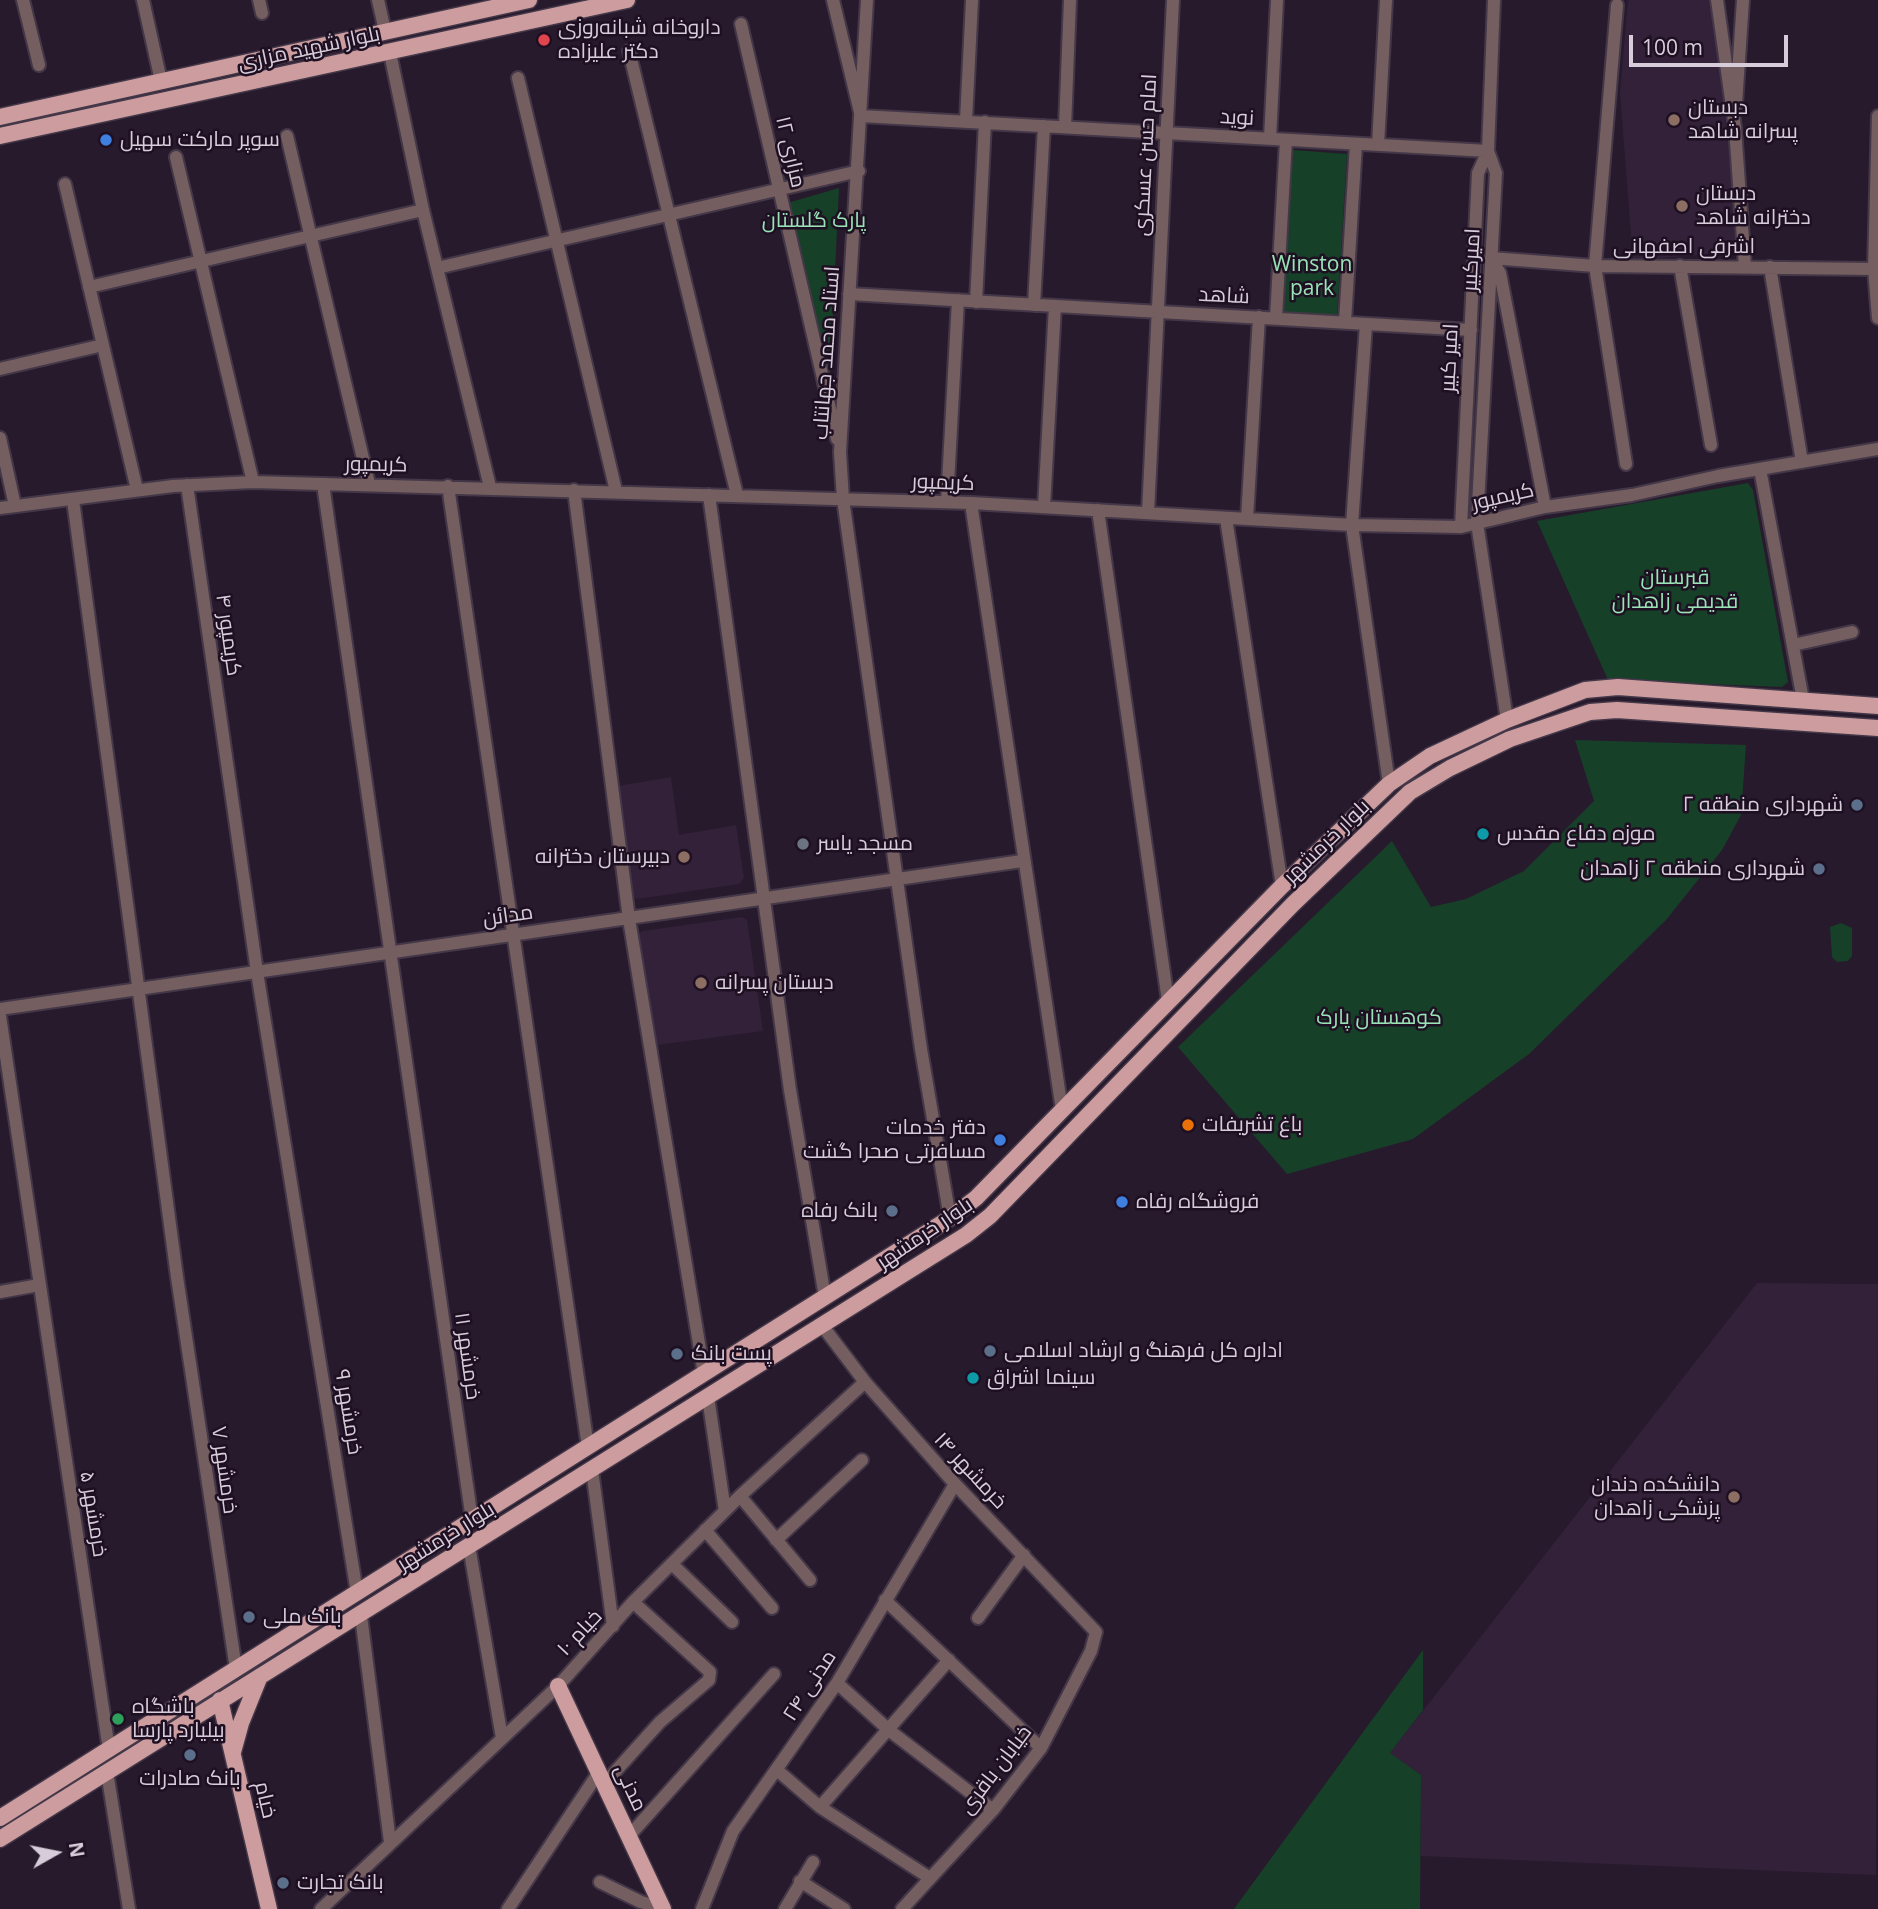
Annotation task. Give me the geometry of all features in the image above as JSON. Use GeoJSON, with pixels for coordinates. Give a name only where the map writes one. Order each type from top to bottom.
{"type":"FeatureCollection","features":[{"type":"Feature","properties":{"kind":"main road","name":"بلوار شهید مزاری"},"geometry":{"type":"LineString","coordinates":[[0,117],[529,0]]}},
{"type":"Feature","properties":{"kind":"main road","name":"بلوار شهید مزاری"},"geometry":{"type":"LineString","coordinates":[[0,136],[627,0]]}},
{"type":"Feature","properties":{"kind":"main road"},"geometry":{"type":"LineString","coordinates":[[385,32],[390,53]]}},
{"type":"Feature","properties":{"kind":"main road","name":"بلوار خرمشهر"},"geometry":{"type":"LineString","coordinates":[[0,1818],[950,1218],[976,1198],[1282,886],[1389,784],[1430,757],[1507,720],[1585,690],[1618,687],[1878,706]]}},
{"type":"Feature","properties":{"kind":"main road"},"geometry":{"type":"LineString","coordinates":[[1734,718],[1736,696]]}},
{"type":"Feature","properties":{"kind":"main road","name":"بلوار خرمشهر"},"geometry":{"type":"LineString","coordinates":[[0,1839],[943,1250],[990,1216],[1244,954],[1410,792],[1450,768],[1510,739],[1590,712],[1617,710],[1878,728]]}},
{"type":"Feature","properties":{"kind":"main road"},"geometry":{"type":"LineString","coordinates":[[1230,939],[1244,954]]}},
{"type":"Feature","properties":{"kind":"main road"},"geometry":{"type":"LineString","coordinates":[[520,1490],[527,1511]]}},
{"type":"Feature","properties":{"kind":"main road"},"geometry":{"type":"LineString","coordinates":[[233,1755],[241,1723],[260,1676]]}},
{"type":"Feature","properties":{"kind":"main road","name":"مدنی"},"geometry":{"type":"LineString","coordinates":[[558,1686],[663,1909]]}},
{"type":"Feature","properties":{"kind":"main road","name":"خیام"},"geometry":{"type":"LineString","coordinates":[[220,1700],[269,1909]]}},
{"type":"Feature","properties":{"kind":"street"},"geometry":{"type":"LineString","coordinates":[[23,0],[39,65]]}},
{"type":"Feature","properties":{"kind":"street"},"geometry":{"type":"LineString","coordinates":[[143,0],[161,81]]}},
{"type":"Feature","properties":{"kind":"street"},"geometry":{"type":"LineString","coordinates":[[259,0],[262,13]]}},
{"type":"Feature","properties":{"kind":"street"},"geometry":{"type":"LineString","coordinates":[[378,0],[385,32]]}},
{"type":"Feature","properties":{"kind":"street"},"geometry":{"type":"LineString","coordinates":[[833,0],[861,116]]}},
{"type":"Feature","properties":{"kind":"street","name":"استاد محمد جهانتاب"},"geometry":{"type":"LineString","coordinates":[[867,0],[859,171],[840,452],[843,499],[921,1049],[950,1218]]}},
{"type":"Feature","properties":{"kind":"street"},"geometry":{"type":"LineString","coordinates":[[966,121],[972,0]]}},
{"type":"Feature","properties":{"kind":"street"},"geometry":{"type":"LineString","coordinates":[[1065,127],[1070,0]]}},
{"type":"Feature","properties":{"kind":"street","name":"امام حسن عسکری"},"geometry":{"type":"LineString","coordinates":[[1149,513],[1172,0]]}},
{"type":"Feature","properties":{"kind":"street"},"geometry":{"type":"LineString","coordinates":[[1270,139],[1277,0]]}},
{"type":"Feature","properties":{"kind":"street"},"geometry":{"type":"LineString","coordinates":[[1378,145],[1386,0]]}},
{"type":"Feature","properties":{"kind":"street","name":"امیرکبیر"},"geometry":{"type":"LineString","coordinates":[[1494,0],[1488,151],[1496,173],[1477,523],[1507,720]]}},
{"type":"Feature","properties":{"kind":"street"},"geometry":{"type":"LineString","coordinates":[[1717,0],[1735,128],[1745,267]]}},
{"type":"Feature","properties":{"kind":"street"},"geometry":{"type":"LineString","coordinates":[[1735,128],[1743,0]]}},
{"type":"Feature","properties":{"kind":"street"},"geometry":{"type":"LineString","coordinates":[[1617,5],[1595,266],[1626,464]]}},
{"type":"Feature","properties":{"kind":"street","name":"مزاری ۱۲"},"geometry":{"type":"LineString","coordinates":[[741,23],[840,452]]}},
{"type":"Feature","properties":{"kind":"street"},"geometry":{"type":"LineString","coordinates":[[629,51],[737,495]]}},
{"type":"Feature","properties":{"kind":"street"},"geometry":{"type":"LineString","coordinates":[[390,53],[423,211],[490,487]]}},
{"type":"Feature","properties":{"kind":"street"},"geometry":{"type":"LineString","coordinates":[[518,78],[616,491]]}},
{"type":"Feature","properties":{"kind":"street","name":"نوید"},"geometry":{"type":"LineString","coordinates":[[861,116],[1488,151]]}},
{"type":"Feature","properties":{"kind":"street"},"geometry":{"type":"LineString","coordinates":[[1878,116],[1878,318]]}},
{"type":"Feature","properties":{"kind":"street"},"geometry":{"type":"LineString","coordinates":[[976,302],[985,122]]}},
{"type":"Feature","properties":{"kind":"street"},"geometry":{"type":"LineString","coordinates":[[1034,305],[1044,126]]}},
{"type":"Feature","properties":{"kind":"street"},"geometry":{"type":"LineString","coordinates":[[287,136],[369,484]]}},
{"type":"Feature","properties":{"kind":"street"},"geometry":{"type":"LineString","coordinates":[[1276,318],[1286,140]]}},
{"type":"Feature","properties":{"kind":"street"},"geometry":{"type":"LineString","coordinates":[[1345,322],[1356,144]]}},
{"type":"Feature","properties":{"kind":"street","name":"امیر کبیر"},"geometry":{"type":"LineString","coordinates":[[1461,527],[1478,173],[1488,151]]}},
{"type":"Feature","properties":{"kind":"street"},"geometry":{"type":"LineString","coordinates":[[176,157],[253,482]]}},
{"type":"Feature","properties":{"kind":"street"},"geometry":{"type":"LineString","coordinates":[[437,268],[859,171]]}},
{"type":"Feature","properties":{"kind":"street"},"geometry":{"type":"LineString","coordinates":[[65,184],[137,490]]}},
{"type":"Feature","properties":{"kind":"street"},"geometry":{"type":"LineString","coordinates":[[89,287],[423,211]]}},
{"type":"Feature","properties":{"kind":"street"},"geometry":{"type":"LineString","coordinates":[[1491,258],[1500,273],[1545,507]]}},
{"type":"Feature","properties":{"kind":"street","name":"اشرفی اصفهانی"},"geometry":{"type":"LineString","coordinates":[[1491,258],[1595,266],[1876,269]]}},
{"type":"Feature","properties":{"kind":"street"},"geometry":{"type":"LineString","coordinates":[[1680,266],[1711,445]]}},
{"type":"Feature","properties":{"kind":"street"},"geometry":{"type":"LineString","coordinates":[[1770,267],[1802,462]]}},
{"type":"Feature","properties":{"kind":"street","name":"شاهد"},"geometry":{"type":"LineString","coordinates":[[849,294],[1471,330]]}},
{"type":"Feature","properties":{"kind":"street"},"geometry":{"type":"LineString","coordinates":[[947,502],[958,300]]}},
{"type":"Feature","properties":{"kind":"street"},"geometry":{"type":"LineString","coordinates":[[1044,507],[1055,306]]}},
{"type":"Feature","properties":{"kind":"street"},"geometry":{"type":"LineString","coordinates":[[1247,519],[1259,317]]}},
{"type":"Feature","properties":{"kind":"street"},"geometry":{"type":"LineString","coordinates":[[1366,324],[1352,525],[1389,784]]}},
{"type":"Feature","properties":{"kind":"street"},"geometry":{"type":"LineString","coordinates":[[0,369],[103,345]]}},
{"type":"Feature","properties":{"kind":"street"},"geometry":{"type":"LineString","coordinates":[[0,438],[15,506]]}},
{"type":"Feature","properties":{"kind":"street","name":"کریمپور"},"geometry":{"type":"LineString","coordinates":[[0,508],[137,490],[253,482],[947,502],[1352,525],[1461,527],[1545,507],[1632,495],[1878,449]]}},
{"type":"Feature","properties":{"kind":"street"},"geometry":{"type":"LineString","coordinates":[[1760,469],[1803,700]]}},
{"type":"Feature","properties":{"kind":"street","name":"خرمشهر ۱۱"},"geometry":{"type":"LineString","coordinates":[[323,484],[472,1520]]}},
{"type":"Feature","properties":{"kind":"street","name":"کریمپور ۴"},"geometry":{"type":"LineString","coordinates":[[187,485],[257,972]]}},
{"type":"Feature","properties":{"kind":"street"},"geometry":{"type":"LineString","coordinates":[[448,486],[588,1447]]}},
{"type":"Feature","properties":{"kind":"street"},"geometry":{"type":"LineString","coordinates":[[575,490],[629,919],[704,1374]]}},
{"type":"Feature","properties":{"kind":"street"},"geometry":{"type":"LineString","coordinates":[[709,495],[790,1090],[825,1297]]}},
{"type":"Feature","properties":{"kind":"street","name":"خرمشهر ۷"},"geometry":{"type":"LineString","coordinates":[[74,500],[177,1277],[236,1669]]}},
{"type":"Feature","properties":{"kind":"street"},"geometry":{"type":"LineString","coordinates":[[971,503],[1022,861],[1062,1110]]}},
{"type":"Feature","properties":{"kind":"street"},"geometry":{"type":"LineString","coordinates":[[1098,510],[1168,1001]]}},
{"type":"Feature","properties":{"kind":"street"},"geometry":{"type":"LineString","coordinates":[[1226,518],[1282,886]]}},
{"type":"Feature","properties":{"kind":"street"},"geometry":{"type":"LineString","coordinates":[[1793,645],[1852,632]]}},
{"type":"Feature","properties":{"kind":"street","name":"مدائن"},"geometry":{"type":"LineString","coordinates":[[0,1009],[1022,861]]}},
{"type":"Feature","properties":{"kind":"street","name":"خرمشهر ۹"},"geometry":{"type":"LineString","coordinates":[[257,972],[357,1593]]}},
{"type":"Feature","properties":{"kind":"street","name":"خرمشهر ۵"},"geometry":{"type":"LineString","coordinates":[[0,1016],[109,1750]]}},
{"type":"Feature","properties":{"kind":"street"},"geometry":{"type":"LineString","coordinates":[[0,1292],[39,1285]]}},
{"type":"Feature","properties":{"kind":"street","name":"خرمشهر ۱۴"},"geometry":{"type":"LineString","coordinates":[[821,1324],[865,1382],[955,1484],[1094,1627],[1096,1637]]}},
{"type":"Feature","properties":{"kind":"street","name":"خیام ۱۰"},"geometry":{"type":"LineString","coordinates":[[321,1909],[558,1686],[633,1602],[740,1496],[865,1382]]}},
{"type":"Feature","properties":{"kind":"street"},"geometry":{"type":"LineString","coordinates":[[708,1396],[725,1511]]}},
{"type":"Feature","properties":{"kind":"street"},"geometry":{"type":"LineString","coordinates":[[776,1540],[862,1461]]}},
{"type":"Feature","properties":{"kind":"street"},"geometry":{"type":"LineString","coordinates":[[592,1470],[613,1626]]}},
{"type":"Feature","properties":{"kind":"street","name":"مدنی ۲۴"},"geometry":{"type":"LineString","coordinates":[[702,1909],[733,1831],[837,1684],[955,1484]]}},
{"type":"Feature","properties":{"kind":"street"},"geometry":{"type":"LineString","coordinates":[[740,1496],[810,1580]]}},
{"type":"Feature","properties":{"kind":"street"},"geometry":{"type":"LineString","coordinates":[[705,1530],[772,1608]]}},
{"type":"Feature","properties":{"kind":"street"},"geometry":{"type":"LineString","coordinates":[[469,1546],[502,1738]]}},
{"type":"Feature","properties":{"kind":"street"},"geometry":{"type":"LineString","coordinates":[[978,1618],[1024,1555]]}},
{"type":"Feature","properties":{"kind":"street"},"geometry":{"type":"LineString","coordinates":[[672,1564],[732,1622]]}},
{"type":"Feature","properties":{"kind":"street"},"geometry":{"type":"LineString","coordinates":[[885,1600],[1041,1748]]}},
{"type":"Feature","properties":{"kind":"street"},"geometry":{"type":"LineString","coordinates":[[508,1909],[602,1778],[660,1722],[709,1680],[710,1672],[633,1602]]}},
{"type":"Feature","properties":{"kind":"street"},"geometry":{"type":"LineString","coordinates":[[360,1616],[390,1842]]}},
{"type":"Feature","properties":{"kind":"street","name":"خیابان باقری"},"geometry":{"type":"LineString","coordinates":[[902,1909],[993,1810],[1041,1748],[1096,1637]]}},
{"type":"Feature","properties":{"kind":"street"},"geometry":{"type":"LineString","coordinates":[[820,1807],[890,1731],[949,1660]]}},
{"type":"Feature","properties":{"kind":"street"},"geometry":{"type":"LineString","coordinates":[[629,1836],[774,1674]]}},
{"type":"Feature","properties":{"kind":"street"},"geometry":{"type":"LineString","coordinates":[[837,1684],[890,1731],[993,1810]]}},
{"type":"Feature","properties":{"kind":"street"},"geometry":{"type":"LineString","coordinates":[[777,1770],[820,1807],[930,1878]]}},
{"type":"Feature","properties":{"kind":"street"},"geometry":{"type":"LineString","coordinates":[[107,1772],[129,1909]]}},
{"type":"Feature","properties":{"kind":"street"},"geometry":{"type":"LineString","coordinates":[[785,1909],[813,1862]]}},
{"type":"Feature","properties":{"kind":"street"},"geometry":{"type":"LineString","coordinates":[[800,1881],[844,1909]]}},
{"type":"Feature","properties":{"kind":"street"},"geometry":{"type":"LineString","coordinates":[[600,1882],[640,1902],[663,1909]]}},
{"type":"Feature","properties":{"kind":"shaded area"},"geometry":{"type":"Polygon","coordinates":[[[1628,0],[1712,0],[1740,252],[1633,260],[1620,93],[1628,0]]]}},
{"type":"Feature","properties":{"kind":"shaded area","name":"دبیرستان دخترانه"},"geometry":{"type":"Polygon","coordinates":[[[671,777],[679,835],[736,825],[744,878],[739,884],[637,899],[634,897],[618,786],[671,777]]]}},
{"type":"Feature","properties":{"kind":"shaded area","name":"دبستان پسرانه"},"geometry":{"type":"Polygon","coordinates":[[[742,917],[747,920],[763,1031],[657,1045],[638,935],[642,931],[742,917]]]}},
{"type":"Feature","properties":{"kind":"shaded area","name":"دانشکده دندان پزشکی زاهدان"},"geometry":{"type":"Polygon","coordinates":[[[1757,1283],[1878,1284],[1876,1875],[1421,1856],[1421,1775],[1390,1753],[1757,1283]]]}},
{"type":"Feature","properties":{"kind":"green space","name":"Winston park"},"geometry":{"type":"Polygon","coordinates":[[[1293,150],[1347,154],[1337,316],[1282,313],[1293,150]]]}},
{"type":"Feature","properties":{"kind":"green space","name":"پارک گلستان"},"geometry":{"type":"Polygon","coordinates":[[[839,188],[830,375],[784,204],[839,188]]]}},
{"type":"Feature","properties":{"kind":"green space","name":"قبرستان قدیمی زاهدان"},"geometry":{"type":"Polygon","coordinates":[[[1748,483],[1753,490],[1788,682],[1782,687],[1608,680],[1537,521],[1748,483]]]}},
{"type":"Feature","properties":{"kind":"green space","name":"کوهستان پارک"},"geometry":{"type":"Polygon","coordinates":[[[1575,740],[1746,745],[1741,815],[1722,850],[1666,920],[1529,1054],[1413,1139],[1287,1174],[1178,1047],[1392,841],[1431,907],[1466,899],[1524,871],[1594,801],[1575,740]]]}},
{"type":"Feature","properties":{"kind":"green space"},"geometry":{"type":"Polygon","coordinates":[[[1841,923],[1852,928],[1852,956],[1848,961],[1837,962],[1832,957],[1830,927],[1841,923]]]}},
{"type":"Feature","properties":{"kind":"green space"},"geometry":{"type":"Polygon","coordinates":[[[1423,1650],[1423,1710],[1390,1753],[1421,1775],[1420,1909],[1234,1909],[1423,1650]]]}},
{"type":"Feature","properties":{"kind":"place","name":"داروخانه شبانه‌روزی دکتر علیزاده"},"geometry":{"type":"Point","coordinates":[544,40]}},
{"type":"Feature","properties":{"kind":"place","name":"دبستان پسرانه شاهد"},"geometry":{"type":"Point","coordinates":[1674,120]}},
{"type":"Feature","properties":{"kind":"place","name":"سوپر مارکت سهیل"},"geometry":{"type":"Point","coordinates":[106,140]}},
{"type":"Feature","properties":{"kind":"place","name":"دبستان دخترانه شاهد"},"geometry":{"type":"Point","coordinates":[1682,206]}},
{"type":"Feature","properties":{"kind":"place","name":"شهرداری منطقه ۲"},"geometry":{"type":"Point","coordinates":[1857,805]}},
{"type":"Feature","properties":{"kind":"place","name":"موزه دفاع مقدس"},"geometry":{"type":"Point","coordinates":[1483,834]}},
{"type":"Feature","properties":{"kind":"place","name":"مسجد یاسر"},"geometry":{"type":"Point","coordinates":[803,844]}},
{"type":"Feature","properties":{"kind":"place","name":"دبیرستان دخترانه"},"geometry":{"type":"Point","coordinates":[684,857]}},
{"type":"Feature","properties":{"kind":"place","name":"شهرداری منطقه ۲ زاهدان"},"geometry":{"type":"Point","coordinates":[1819,869]}},
{"type":"Feature","properties":{"kind":"place","name":"دبستان پسرانه"},"geometry":{"type":"Point","coordinates":[701,983]}},
{"type":"Feature","properties":{"kind":"place","name":"باغ تشریفات"},"geometry":{"type":"Point","coordinates":[1188,1125]}},
{"type":"Feature","properties":{"kind":"place","name":"دفتر خدمات مسافرتی صحرا گشت"},"geometry":{"type":"Point","coordinates":[1000,1140]}},
{"type":"Feature","properties":{"kind":"place","name":"فروشگاه رفاه"},"geometry":{"type":"Point","coordinates":[1122,1202]}},
{"type":"Feature","properties":{"kind":"place","name":"بانک رفاه"},"geometry":{"type":"Point","coordinates":[892,1211]}},
{"type":"Feature","properties":{"kind":"place","name":"اداره کل فرهنگ و ارشاد اسلامی"},"geometry":{"type":"Point","coordinates":[990,1351]}},
{"type":"Feature","properties":{"kind":"place","name":"پست بانک"},"geometry":{"type":"Point","coordinates":[677,1354]}},
{"type":"Feature","properties":{"kind":"place","name":"سینما اشراق"},"geometry":{"type":"Point","coordinates":[973,1378]}},
{"type":"Feature","properties":{"kind":"place","name":"دانشکده دندان پزشکی زاهدان"},"geometry":{"type":"Point","coordinates":[1734,1497]}},
{"type":"Feature","properties":{"kind":"place","name":"بانک ملی"},"geometry":{"type":"Point","coordinates":[249,1617]}},
{"type":"Feature","properties":{"kind":"place","name":"باشگاه بیلیارد پارسا"},"geometry":{"type":"Point","coordinates":[118,1719]}},
{"type":"Feature","properties":{"kind":"place","name":"بانک صادرات"},"geometry":{"type":"Point","coordinates":[190,1755]}},
{"type":"Feature","properties":{"kind":"place","name":"بانک تجارت"},"geometry":{"type":"Point","coordinates":[283,1883]}}]}
